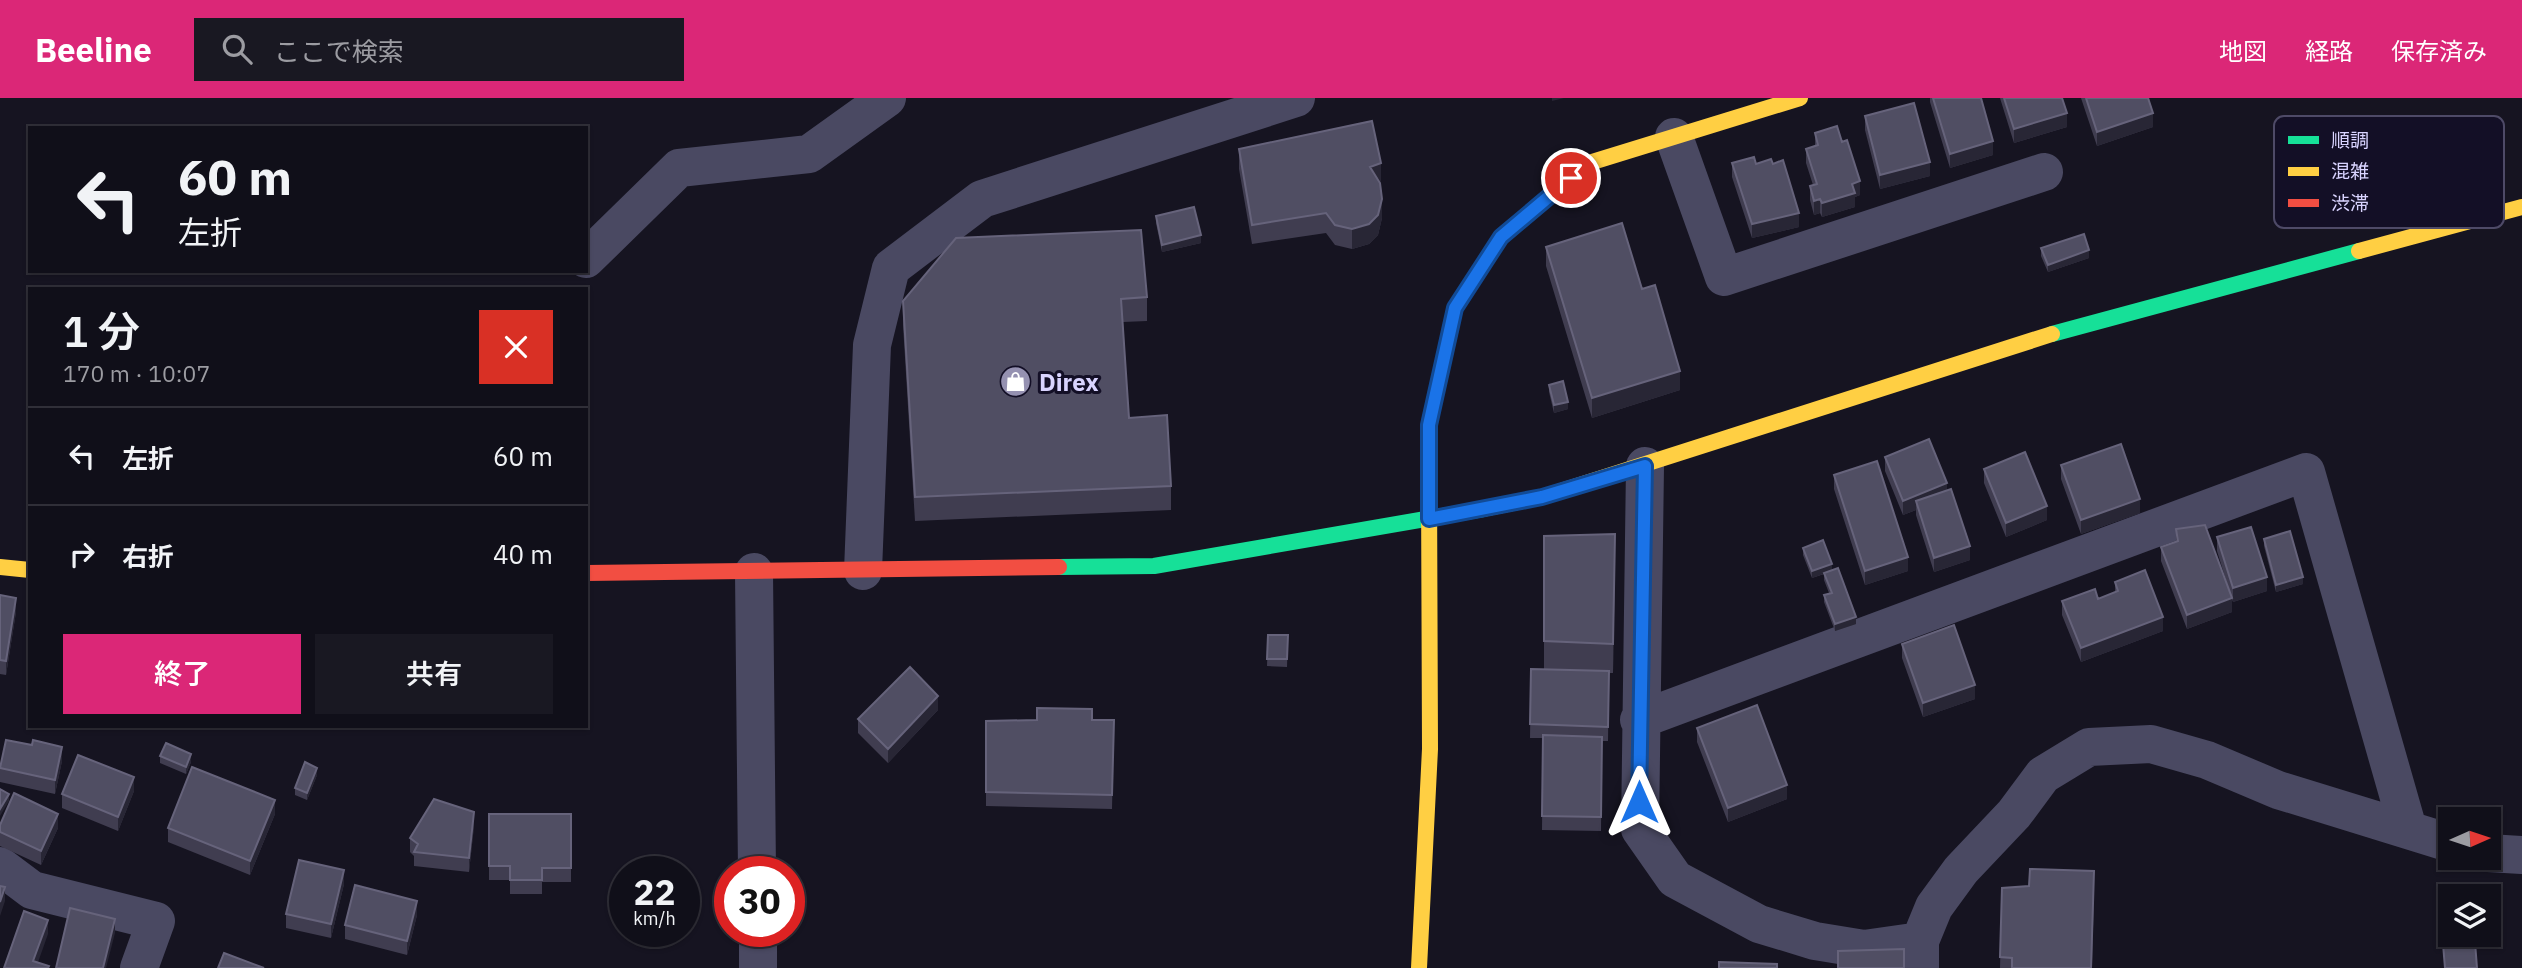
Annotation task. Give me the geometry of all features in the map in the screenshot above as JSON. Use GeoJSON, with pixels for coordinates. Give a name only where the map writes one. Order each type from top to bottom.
{"type":"FeatureCollection","features":[{"type":"Feature","properties":{"kind":"street"},"geometry":{"type":"LineString","coordinates":[[588,257],[679,168],[809,154],[887,98]]}},
{"type":"Feature","properties":{"kind":"street"},"geometry":{"type":"LineString","coordinates":[[863,571],[872,345],[891,268],[982,199],[1296,98]]}},
{"type":"Feature","properties":{"kind":"street"},"geometry":{"type":"LineString","coordinates":[[1419,968],[1430,749],[1429,425],[1455,308],[1501,237],[1589,163],[1800,98]]}},
{"type":"Feature","properties":{"kind":"street"},"geometry":{"type":"LineString","coordinates":[[1674,137],[1724,277],[2044,172]]}},
{"type":"Feature","properties":{"kind":"street"},"geometry":{"type":"LineString","coordinates":[[2504,212],[2522,207]]}},
{"type":"Feature","properties":{"kind":"street"},"geometry":{"type":"LineString","coordinates":[[588,573],[1154,566],[1429,519],[1542,497],[2049,335],[2444,228]]}},
{"type":"Feature","properties":{"kind":"street"},"geometry":{"type":"LineString","coordinates":[[1645,466],[1639,720],[1640,829],[1675,879],[1759,924],[1815,940],[1864,949],[1920,954],[1934,907],[1961,870],[2014,814],[2043,775],[2089,747],[2151,744],[2207,760],[2278,790],[2438,840]]}},
{"type":"Feature","properties":{"kind":"street"},"geometry":{"type":"LineString","coordinates":[[1639,720],[2306,472],[2407,829]]}},
{"type":"Feature","properties":{"kind":"street"},"geometry":{"type":"LineString","coordinates":[[0,567],[28,570]]}},
{"type":"Feature","properties":{"kind":"street"},"geometry":{"type":"LineString","coordinates":[[754,572],[757,856]]}},
{"type":"Feature","properties":{"kind":"street"},"geometry":{"type":"LineString","coordinates":[[2501,854],[2522,855]]}},
{"type":"Feature","properties":{"kind":"street"},"geometry":{"type":"LineString","coordinates":[[0,866],[32,890],[156,921],[139,968]]}},
{"type":"Feature","properties":{"kind":"street"},"geometry":{"type":"LineString","coordinates":[[758,947],[758,968]]}},
{"type":"Feature","properties":{"kind":"building"},"geometry":{"type":"Polygon","coordinates":[[[1933,98],[1981,98],[1993,141],[1950,154],[1933,98]]]}},
{"type":"Feature","properties":{"kind":"building"},"geometry":{"type":"Polygon","coordinates":[[[2004,98],[2062,98],[2067,113],[2014,129],[2004,98]]]}},
{"type":"Feature","properties":{"kind":"building"},"geometry":{"type":"Polygon","coordinates":[[[2086,98],[2148,98],[2153,113],[2097,132],[2086,98]]]}},
{"type":"Feature","properties":{"kind":"building"},"geometry":{"type":"Polygon","coordinates":[[[1914,103],[1930,162],[1880,175],[1865,116],[1914,103]]]}},
{"type":"Feature","properties":{"kind":"building"},"geometry":{"type":"Polygon","coordinates":[[[1372,121],[1381,163],[1370,167],[1380,183],[1382,199],[1378,215],[1369,224],[1352,229],[1335,225],[1326,213],[1252,225],[1239,149],[1372,121]]]}},
{"type":"Feature","properties":{"kind":"building"},"geometry":{"type":"Polygon","coordinates":[[[1837,126],[1842,142],[1847,140],[1860,181],[1852,184],[1855,193],[1822,203],[1820,199],[1814,201],[1810,186],[1817,184],[1806,149],[1818,145],[1815,133],[1837,126]]]}},
{"type":"Feature","properties":{"kind":"building"},"geometry":{"type":"Polygon","coordinates":[[[1754,157],[1756,164],[1771,159],[1773,164],[1783,160],[1799,213],[1752,224],[1732,163],[1754,157]]]}},
{"type":"Feature","properties":{"kind":"building"},"geometry":{"type":"Polygon","coordinates":[[[1194,207],[1201,235],[1162,245],[1156,216],[1194,207]]]}},
{"type":"Feature","properties":{"kind":"building"},"geometry":{"type":"Polygon","coordinates":[[[1622,223],[1642,289],[1655,285],[1680,371],[1592,398],[1546,247],[1622,223]]]}},
{"type":"Feature","properties":{"kind":"building","name":"Direx"},"geometry":{"type":"Polygon","coordinates":[[[1141,230],[1147,297],[1121,299],[1129,418],[1167,415],[1171,486],[915,497],[903,301],[956,238],[1141,230]]]}},
{"type":"Feature","properties":{"kind":"building"},"geometry":{"type":"Polygon","coordinates":[[[2084,234],[2089,250],[2048,265],[2041,248],[2084,234]]]}},
{"type":"Feature","properties":{"kind":"building"},"geometry":{"type":"Polygon","coordinates":[[[1563,381],[1568,402],[1554,405],[1549,385],[1563,381]]]}},
{"type":"Feature","properties":{"kind":"building"},"geometry":{"type":"Polygon","coordinates":[[[1929,439],[1947,483],[1903,501],[1885,457],[1929,439]]]}},
{"type":"Feature","properties":{"kind":"building"},"geometry":{"type":"Polygon","coordinates":[[[2121,444],[2140,499],[2081,520],[2061,465],[2121,444]]]}},
{"type":"Feature","properties":{"kind":"building"},"geometry":{"type":"Polygon","coordinates":[[[2025,452],[2047,506],[2006,523],[1984,469],[2025,452]]]}},
{"type":"Feature","properties":{"kind":"building"},"geometry":{"type":"Polygon","coordinates":[[[1877,461],[1908,557],[1865,571],[1834,475],[1877,461]]]}},
{"type":"Feature","properties":{"kind":"building"},"geometry":{"type":"Polygon","coordinates":[[[1951,489],[1970,546],[1934,558],[1916,501],[1951,489]]]}},
{"type":"Feature","properties":{"kind":"building"},"geometry":{"type":"Polygon","coordinates":[[[2205,525],[2232,598],[2187,615],[2161,547],[2178,541],[2176,529],[2205,525]]]}},
{"type":"Feature","properties":{"kind":"building"},"geometry":{"type":"Polygon","coordinates":[[[2251,527],[2267,577],[2233,588],[2217,537],[2251,527]]]}},
{"type":"Feature","properties":{"kind":"building"},"geometry":{"type":"Polygon","coordinates":[[[2290,531],[2303,577],[2276,585],[2264,539],[2290,531]]]}},
{"type":"Feature","properties":{"kind":"building"},"geometry":{"type":"Polygon","coordinates":[[[1615,534],[1613,644],[1544,641],[1544,536],[1615,534]]]}},
{"type":"Feature","properties":{"kind":"building"},"geometry":{"type":"Polygon","coordinates":[[[1823,540],[1832,564],[1812,571],[1803,548],[1823,540]]]}},
{"type":"Feature","properties":{"kind":"building"},"geometry":{"type":"Polygon","coordinates":[[[1838,568],[1856,617],[1835,624],[1824,595],[1832,593],[1824,573],[1838,568]]]}},
{"type":"Feature","properties":{"kind":"building"},"geometry":{"type":"Polygon","coordinates":[[[2145,570],[2163,617],[2081,648],[2062,601],[2095,589],[2098,599],[2118,591],[2115,582],[2145,570]]]}},
{"type":"Feature","properties":{"kind":"building"},"geometry":{"type":"Polygon","coordinates":[[[0,595],[16,598],[6,661],[0,660],[0,595]]]}},
{"type":"Feature","properties":{"kind":"building"},"geometry":{"type":"Polygon","coordinates":[[[1954,625],[1975,685],[1923,703],[1902,644],[1954,625]]]}},
{"type":"Feature","properties":{"kind":"building"},"geometry":{"type":"Polygon","coordinates":[[[1268,635],[1288,635],[1287,659],[1267,659],[1268,635]]]}},
{"type":"Feature","properties":{"kind":"building"},"geometry":{"type":"Polygon","coordinates":[[[910,667],[938,696],[888,749],[858,719],[910,667]]]}},
{"type":"Feature","properties":{"kind":"building"},"geometry":{"type":"Polygon","coordinates":[[[1531,669],[1609,671],[1608,727],[1530,724],[1531,669]]]}},
{"type":"Feature","properties":{"kind":"building"},"geometry":{"type":"Polygon","coordinates":[[[1757,705],[1787,785],[1728,808],[1697,728],[1757,705]]]}},
{"type":"Feature","properties":{"kind":"building"},"geometry":{"type":"Polygon","coordinates":[[[1037,708],[1092,709],[1092,720],[1114,720],[1112,795],[986,792],[986,721],[1037,720],[1037,708]]]}},
{"type":"Feature","properties":{"kind":"building"},"geometry":{"type":"Polygon","coordinates":[[[1543,735],[1602,737],[1601,817],[1542,816],[1543,735]]]}},
{"type":"Feature","properties":{"kind":"building"},"geometry":{"type":"Polygon","coordinates":[[[6,740],[32,745],[33,740],[62,747],[55,780],[0,768],[6,740]]]}},
{"type":"Feature","properties":{"kind":"building"},"geometry":{"type":"Polygon","coordinates":[[[166,743],[191,754],[186,767],[160,756],[166,743]]]}},
{"type":"Feature","properties":{"kind":"building"},"geometry":{"type":"Polygon","coordinates":[[[78,755],[134,777],[118,817],[62,794],[78,755]]]}},
{"type":"Feature","properties":{"kind":"building"},"geometry":{"type":"Polygon","coordinates":[[[305,762],[317,768],[307,793],[295,788],[305,762]]]}},
{"type":"Feature","properties":{"kind":"building"},"geometry":{"type":"Polygon","coordinates":[[[192,767],[275,800],[250,861],[168,828],[192,767]]]}},
{"type":"Feature","properties":{"kind":"building"},"geometry":{"type":"Polygon","coordinates":[[[0,789],[9,794],[0,809],[0,789]]]}},
{"type":"Feature","properties":{"kind":"building"},"geometry":{"type":"Polygon","coordinates":[[[14,793],[58,814],[41,851],[0,832],[0,825],[14,793]]]}},
{"type":"Feature","properties":{"kind":"building"},"geometry":{"type":"Polygon","coordinates":[[[434,799],[474,812],[469,858],[414,852],[418,844],[410,838],[434,799]]]}},
{"type":"Feature","properties":{"kind":"building"},"geometry":{"type":"Polygon","coordinates":[[[489,814],[571,814],[571,868],[542,868],[542,880],[510,880],[510,866],[489,866],[489,814]]]}},
{"type":"Feature","properties":{"kind":"building"},"geometry":{"type":"Polygon","coordinates":[[[299,860],[344,870],[331,924],[286,914],[299,860]]]}},
{"type":"Feature","properties":{"kind":"building"},"geometry":{"type":"Polygon","coordinates":[[[2030,869],[2094,871],[2091,968],[2012,968],[2012,958],[2000,957],[2002,888],[2029,886],[2030,869]]]}},
{"type":"Feature","properties":{"kind":"building"},"geometry":{"type":"Polygon","coordinates":[[[355,885],[417,901],[407,941],[345,925],[355,885]]]}},
{"type":"Feature","properties":{"kind":"building"},"geometry":{"type":"Polygon","coordinates":[[[0,886],[5,887],[0,902],[0,886]]]}},
{"type":"Feature","properties":{"kind":"building"},"geometry":{"type":"Polygon","coordinates":[[[70,908],[115,919],[103,968],[56,968],[70,908]]]}},
{"type":"Feature","properties":{"kind":"building"},"geometry":{"type":"Polygon","coordinates":[[[24,911],[48,920],[33,961],[49,966],[48,968],[4,968],[24,911]]]}},
{"type":"Feature","properties":{"kind":"building"},"geometry":{"type":"Polygon","coordinates":[[[2443,947],[2475,947],[2477,968],[2445,968],[2443,947]]]}},
{"type":"Feature","properties":{"kind":"building"},"geometry":{"type":"Polygon","coordinates":[[[1904,949],[1904,968],[1838,968],[1838,951],[1904,949]]]}},
{"type":"Feature","properties":{"kind":"building"},"geometry":{"type":"Polygon","coordinates":[[[224,953],[264,968],[218,968],[224,953]]]}},
{"type":"Feature","properties":{"kind":"building"},"geometry":{"type":"Polygon","coordinates":[[[1719,962],[1777,964],[1777,968],[1719,968],[1719,962]]]}},
{"type":"Feature","properties":{"kind":"traffic: fast"},"geometry":{"type":"LineString","coordinates":[[1429,480],[1429,425],[1455,308],[1501,237],[1560,187]]}},
{"type":"Feature","properties":{"kind":"traffic: fast"},"geometry":{"type":"LineString","coordinates":[[2052,334],[2359,251]]}},
{"type":"Feature","properties":{"kind":"traffic: fast"},"geometry":{"type":"LineString","coordinates":[[1059,567],[1154,566],[1483,509]]}},
{"type":"Feature","properties":{"kind":"traffic: slow"},"geometry":{"type":"LineString","coordinates":[[1560,187],[1589,163],[1800,98]]}},
{"type":"Feature","properties":{"kind":"traffic: slow"},"geometry":{"type":"LineString","coordinates":[[2504,212],[2522,207]]}},
{"type":"Feature","properties":{"kind":"traffic: slow"},"geometry":{"type":"LineString","coordinates":[[2359,251],[2444,228]]}},
{"type":"Feature","properties":{"kind":"traffic: slow"},"geometry":{"type":"LineString","coordinates":[[1483,509],[1542,497],[2052,334]]}},
{"type":"Feature","properties":{"kind":"traffic: slow"},"geometry":{"type":"LineString","coordinates":[[1419,968],[1430,749],[1429,480]]}},
{"type":"Feature","properties":{"kind":"traffic: slow"},"geometry":{"type":"LineString","coordinates":[[0,567],[28,570]]}},
{"type":"Feature","properties":{"kind":"traffic: jam"},"geometry":{"type":"LineString","coordinates":[[588,573],[1059,567]]}},
{"type":"Feature","properties":{"kind":"place","name":"Direx"},"geometry":{"type":"Point","coordinates":[1016,382]}},
{"type":"Feature","properties":{"kind":"route"},"geometry":{"type":"LineString","coordinates":[[1571,178],[1501,237],[1455,308],[1429,425],[1429,519],[1542,497],[1645,466],[1639,802]]}}]}
